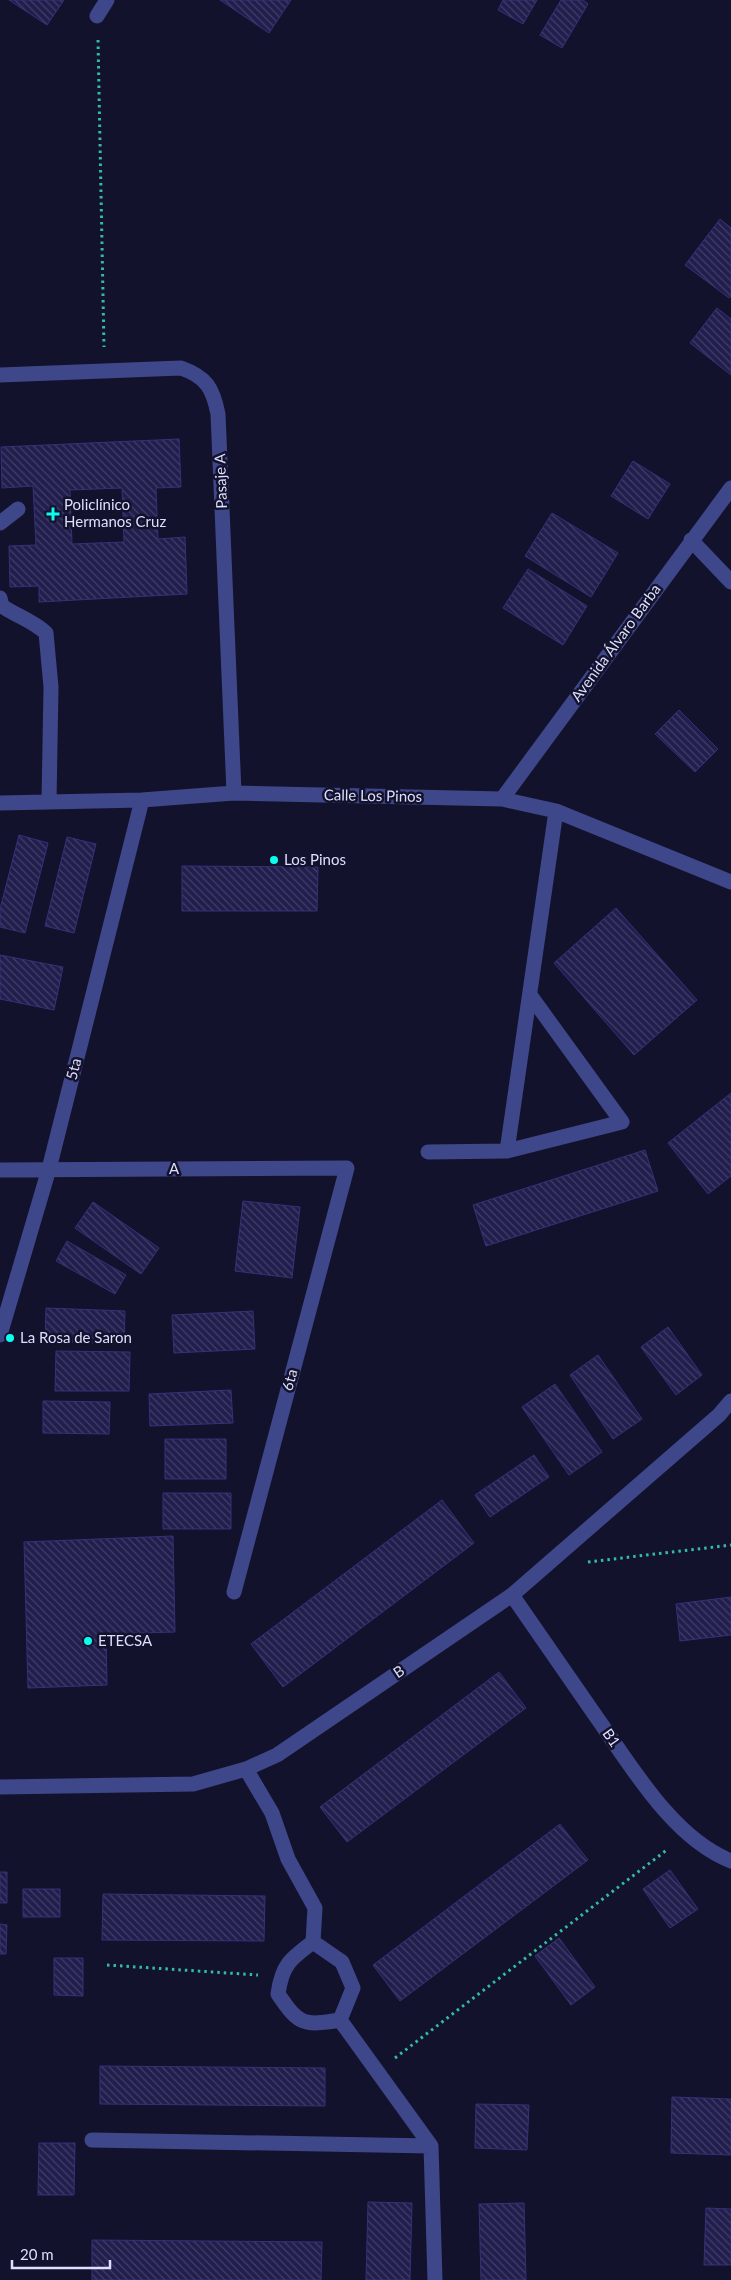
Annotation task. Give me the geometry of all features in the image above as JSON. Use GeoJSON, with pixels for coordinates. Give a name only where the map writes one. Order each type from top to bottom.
{"type":"FeatureCollection","features":[{"type":"Feature","properties":{"kind":"street"},"geometry":{"type":"LineString","coordinates":[[97,16],[107,0]]}},
{"type":"Feature","properties":{"kind":"street","name":"Pasaje A"},"geometry":{"type":"LineString","coordinates":[[0,375],[182,368],[196,373],[207,384],[215,398],[218,414],[234,793]]}},
{"type":"Feature","properties":{"kind":"street","name":"Avenida Álvaro Barba"},"geometry":{"type":"LineString","coordinates":[[502,799],[731,488]]}},
{"type":"Feature","properties":{"kind":"street"},"geometry":{"type":"LineString","coordinates":[[0,524],[18,509]]}},
{"type":"Feature","properties":{"kind":"street"},"geometry":{"type":"LineString","coordinates":[[691,540],[731,582]]}},
{"type":"Feature","properties":{"kind":"street"},"geometry":{"type":"LineString","coordinates":[[0,598],[2,606],[16,616],[33,621],[46,633],[51,687],[49,802]]}},
{"type":"Feature","properties":{"kind":"street","name":"Calle Los Pinos"},"geometry":{"type":"LineString","coordinates":[[0,803],[142,800],[234,793],[502,799],[556,811],[731,882]]}},
{"type":"Feature","properties":{"kind":"street","name":"5ta"},"geometry":{"type":"LineString","coordinates":[[0,1335],[49,1170],[142,800]]}},
{"type":"Feature","properties":{"kind":"street"},"geometry":{"type":"LineString","coordinates":[[507,1150],[556,811]]}},
{"type":"Feature","properties":{"kind":"street"},"geometry":{"type":"LineString","coordinates":[[428,1152],[507,1150],[622,1122],[530,995]]}},
{"type":"Feature","properties":{"kind":"street","name":"A"},"geometry":{"type":"LineString","coordinates":[[0,1170],[347,1168]]}},
{"type":"Feature","properties":{"kind":"street","name":"6ta"},"geometry":{"type":"LineString","coordinates":[[234,1592],[347,1168]]}},
{"type":"Feature","properties":{"kind":"street","name":"B"},"geometry":{"type":"LineString","coordinates":[[0,1787],[193,1784],[246,1769],[277,1755],[512,1595],[719,1415],[731,1400]]}},
{"type":"Feature","properties":{"kind":"street","name":"B1"},"geometry":{"type":"LineString","coordinates":[[512,1595],[664,1811],[719,1856],[731,1860]]}},
{"type":"Feature","properties":{"kind":"street"},"geometry":{"type":"LineString","coordinates":[[246,1769],[272,1813],[288,1860],[315,1908],[313,1942],[289,1961],[281,1976],[278,1994],[293,2016],[313,2025],[340,2020]]}},
{"type":"Feature","properties":{"kind":"street"},"geometry":{"type":"LineString","coordinates":[[313,1942],[342,1962],[353,1988],[340,2020]]}},
{"type":"Feature","properties":{"kind":"street"},"geometry":{"type":"LineString","coordinates":[[340,2020],[431,2146],[435,2280]]}},
{"type":"Feature","properties":{"kind":"street"},"geometry":{"type":"LineString","coordinates":[[92,2140],[431,2146]]}},
{"type":"Feature","properties":{"kind":"path"},"geometry":{"type":"LineString","coordinates":[[97,16],[104,372]]}},
{"type":"Feature","properties":{"kind":"path"},"geometry":{"type":"LineString","coordinates":[[584,1562],[731,1545]]}},
{"type":"Feature","properties":{"kind":"path"},"geometry":{"type":"LineString","coordinates":[[377,2072],[689,1833]]}},
{"type":"Feature","properties":{"kind":"path"},"geometry":{"type":"LineString","coordinates":[[107,1965],[281,1976]]}},
{"type":"Feature","properties":{"kind":"building"},"geometry":{"type":"Polygon","coordinates":[[[9,0],[64,0],[47,25],[9,0]]]}},
{"type":"Feature","properties":{"kind":"building"},"geometry":{"type":"Polygon","coordinates":[[[220,0],[291,0],[269,33],[220,0]]]}},
{"type":"Feature","properties":{"kind":"building"},"geometry":{"type":"Polygon","coordinates":[[[503,0],[537,0],[523,24],[498,10],[503,0]]]}},
{"type":"Feature","properties":{"kind":"building"},"geometry":{"type":"Polygon","coordinates":[[[561,0],[583,0],[588,4],[562,48],[540,35],[561,0]]]}},
{"type":"Feature","properties":{"kind":"building"},"geometry":{"type":"Polygon","coordinates":[[[720,219],[731,228],[731,296],[729,298],[685,265],[720,219]]]}},
{"type":"Feature","properties":{"kind":"building"},"geometry":{"type":"Polygon","coordinates":[[[717,308],[731,319],[731,375],[690,343],[717,308]]]}},
{"type":"Feature","properties":{"kind":"building","name":"Policlínico Hermanos Cruz"},"geometry":{"type":"Polygon","coordinates":[[[179,439],[181,487],[156,488],[158,539],[185,537],[187,594],[39,602],[39,586],[10,587],[9,546],[36,545],[33,486],[2,488],[1,447],[179,439]],[[122,488],[70,490],[72,544],[124,542],[122,488]]]}},
{"type":"Feature","properties":{"kind":"building"},"geometry":{"type":"Polygon","coordinates":[[[633,461],[670,484],[648,519],[611,496],[633,461]]]}},
{"type":"Feature","properties":{"kind":"building"},"geometry":{"type":"Polygon","coordinates":[[[552,513],[618,553],[591,597],[525,556],[552,513]]]}},
{"type":"Feature","properties":{"kind":"building"},"geometry":{"type":"Polygon","coordinates":[[[528,569],[587,606],[563,645],[503,608],[528,569]]]}},
{"type":"Feature","properties":{"kind":"building"},"geometry":{"type":"Polygon","coordinates":[[[679,710],[718,749],[695,772],[655,734],[679,710]]]}},
{"type":"Feature","properties":{"kind":"building"},"geometry":{"type":"Polygon","coordinates":[[[19,835],[48,843],[25,933],[0,927],[0,909],[19,835]]]}},
{"type":"Feature","properties":{"kind":"building"},"geometry":{"type":"Polygon","coordinates":[[[67,837],[96,844],[74,933],[45,926],[67,837]]]}},
{"type":"Feature","properties":{"kind":"building"},"geometry":{"type":"Polygon","coordinates":[[[182,866],[318,867],[317,911],[182,911],[182,866]]]}},
{"type":"Feature","properties":{"kind":"building"},"geometry":{"type":"Polygon","coordinates":[[[616,908],[697,1000],[634,1055],[554,963],[616,908]]]}},
{"type":"Feature","properties":{"kind":"building"},"geometry":{"type":"Polygon","coordinates":[[[0,955],[63,967],[54,1010],[0,999],[0,955]]]}},
{"type":"Feature","properties":{"kind":"building"},"geometry":{"type":"Polygon","coordinates":[[[731,1093],[731,1176],[708,1194],[668,1143],[731,1093]]]}},
{"type":"Feature","properties":{"kind":"building"},"geometry":{"type":"Polygon","coordinates":[[[645,1150],[658,1191],[486,1246],[473,1205],[645,1150]]]}},
{"type":"Feature","properties":{"kind":"building"},"geometry":{"type":"Polygon","coordinates":[[[243,1201],[300,1207],[292,1278],[235,1271],[243,1201]]]}},
{"type":"Feature","properties":{"kind":"building"},"geometry":{"type":"Polygon","coordinates":[[[93,1202],[159,1248],[141,1274],[75,1228],[93,1202]]]}},
{"type":"Feature","properties":{"kind":"building"},"geometry":{"type":"Polygon","coordinates":[[[67,1241],[126,1275],[115,1294],[56,1261],[67,1241]]]}},
{"type":"Feature","properties":{"kind":"building"},"geometry":{"type":"Polygon","coordinates":[[[46,1308],[125,1311],[124,1344],[45,1341],[46,1308]]]}},
{"type":"Feature","properties":{"kind":"building"},"geometry":{"type":"Polygon","coordinates":[[[253,1311],[255,1349],[174,1353],[172,1315],[253,1311]]]}},
{"type":"Feature","properties":{"kind":"building"},"geometry":{"type":"Polygon","coordinates":[[[668,1327],[702,1375],[676,1395],[641,1347],[668,1327]]]}},
{"type":"Feature","properties":{"kind":"building"},"geometry":{"type":"Polygon","coordinates":[[[56,1351],[130,1352],[129,1391],[55,1391],[56,1351]]]}},
{"type":"Feature","properties":{"kind":"building"},"geometry":{"type":"Polygon","coordinates":[[[598,1355],[642,1419],[613,1439],[570,1375],[598,1355]]]}},
{"type":"Feature","properties":{"kind":"building"},"geometry":{"type":"Polygon","coordinates":[[[555,1384],[602,1452],[569,1475],[522,1407],[555,1384]]]}},
{"type":"Feature","properties":{"kind":"building"},"geometry":{"type":"Polygon","coordinates":[[[231,1390],[233,1423],[150,1426],[149,1394],[231,1390]]]}},
{"type":"Feature","properties":{"kind":"building"},"geometry":{"type":"Polygon","coordinates":[[[43,1401],[110,1402],[109,1434],[43,1433],[43,1401]]]}},
{"type":"Feature","properties":{"kind":"building"},"geometry":{"type":"Polygon","coordinates":[[[165,1439],[226,1439],[226,1479],[165,1479],[165,1439]]]}},
{"type":"Feature","properties":{"kind":"building"},"geometry":{"type":"Polygon","coordinates":[[[534,1455],[549,1477],[490,1517],[475,1495],[534,1455]]]}},
{"type":"Feature","properties":{"kind":"building"},"geometry":{"type":"Polygon","coordinates":[[[163,1493],[231,1493],[231,1529],[163,1529],[163,1493]]]}},
{"type":"Feature","properties":{"kind":"building"},"geometry":{"type":"Polygon","coordinates":[[[442,1500],[474,1543],[283,1687],[251,1644],[442,1500]]]}},
{"type":"Feature","properties":{"kind":"building"},"geometry":{"type":"Polygon","coordinates":[[[173,1536],[175,1632],[106,1634],[107,1685],[28,1688],[24,1542],[173,1536]]]}},
{"type":"Feature","properties":{"kind":"building"},"geometry":{"type":"Polygon","coordinates":[[[731,1597],[731,1635],[680,1641],[676,1604],[731,1597]]]}},
{"type":"Feature","properties":{"kind":"building"},"geometry":{"type":"Polygon","coordinates":[[[499,1672],[526,1708],[347,1842],[320,1807],[499,1672]]]}},
{"type":"Feature","properties":{"kind":"building"},"geometry":{"type":"Polygon","coordinates":[[[560,1824],[588,1860],[400,2001],[373,1965],[560,1824]]]}},
{"type":"Feature","properties":{"kind":"building"},"geometry":{"type":"Polygon","coordinates":[[[670,1870],[698,1909],[670,1928],[643,1889],[670,1870]]]}},
{"type":"Feature","properties":{"kind":"building"},"geometry":{"type":"Polygon","coordinates":[[[0,1872],[7,1872],[7,1903],[0,1903],[0,1872]]]}},
{"type":"Feature","properties":{"kind":"building"},"geometry":{"type":"Polygon","coordinates":[[[23,1889],[60,1889],[60,1917],[23,1917],[23,1889]]]}},
{"type":"Feature","properties":{"kind":"building"},"geometry":{"type":"Polygon","coordinates":[[[103,1894],[265,1896],[264,1941],[102,1940],[103,1894]]]}},
{"type":"Feature","properties":{"kind":"building"},"geometry":{"type":"Polygon","coordinates":[[[0,1924],[7,1925],[6,1954],[0,1954],[0,1924]]]}},
{"type":"Feature","properties":{"kind":"building"},"geometry":{"type":"Polygon","coordinates":[[[559,1938],[595,1987],[571,2005],[535,1956],[559,1938]]]}},
{"type":"Feature","properties":{"kind":"building"},"geometry":{"type":"Polygon","coordinates":[[[54,1958],[83,1958],[83,1996],[54,1995],[54,1958]]]}},
{"type":"Feature","properties":{"kind":"building"},"geometry":{"type":"Polygon","coordinates":[[[100,2066],[325,2068],[325,2106],[100,2104],[100,2066]]]}},
{"type":"Feature","properties":{"kind":"building"},"geometry":{"type":"Polygon","coordinates":[[[672,2097],[731,2099],[731,2155],[671,2153],[672,2097]]]}},
{"type":"Feature","properties":{"kind":"building"},"geometry":{"type":"Polygon","coordinates":[[[476,2104],[529,2105],[527,2150],[475,2148],[476,2104]]]}},
{"type":"Feature","properties":{"kind":"building"},"geometry":{"type":"Polygon","coordinates":[[[39,2143],[75,2143],[74,2195],[38,2195],[39,2143]]]}},
{"type":"Feature","properties":{"kind":"building"},"geometry":{"type":"Polygon","coordinates":[[[368,2202],[412,2203],[410,2280],[366,2280],[368,2202]]]}},
{"type":"Feature","properties":{"kind":"building"},"geometry":{"type":"Polygon","coordinates":[[[524,2203],[526,2280],[481,2280],[479,2204],[524,2203]]]}},
{"type":"Feature","properties":{"kind":"building"},"geometry":{"type":"Polygon","coordinates":[[[706,2208],[731,2209],[731,2265],[704,2265],[706,2208]]]}},
{"type":"Feature","properties":{"kind":"building"},"geometry":{"type":"Polygon","coordinates":[[[92,2240],[322,2242],[321,2280],[92,2280],[92,2240]]]}},
{"type":"Feature","properties":{"kind":"place","name":"Policlínico Hermanos Cruz"},"geometry":{"type":"Point","coordinates":[53,514]}},
{"type":"Feature","properties":{"kind":"place","name":"Los Pinos"},"geometry":{"type":"Point","coordinates":[274,860]}},
{"type":"Feature","properties":{"kind":"place","name":"La Rosa de Saron"},"geometry":{"type":"Point","coordinates":[10,1338]}},
{"type":"Feature","properties":{"kind":"place","name":"ETECSA"},"geometry":{"type":"Point","coordinates":[88,1641]}}]}
